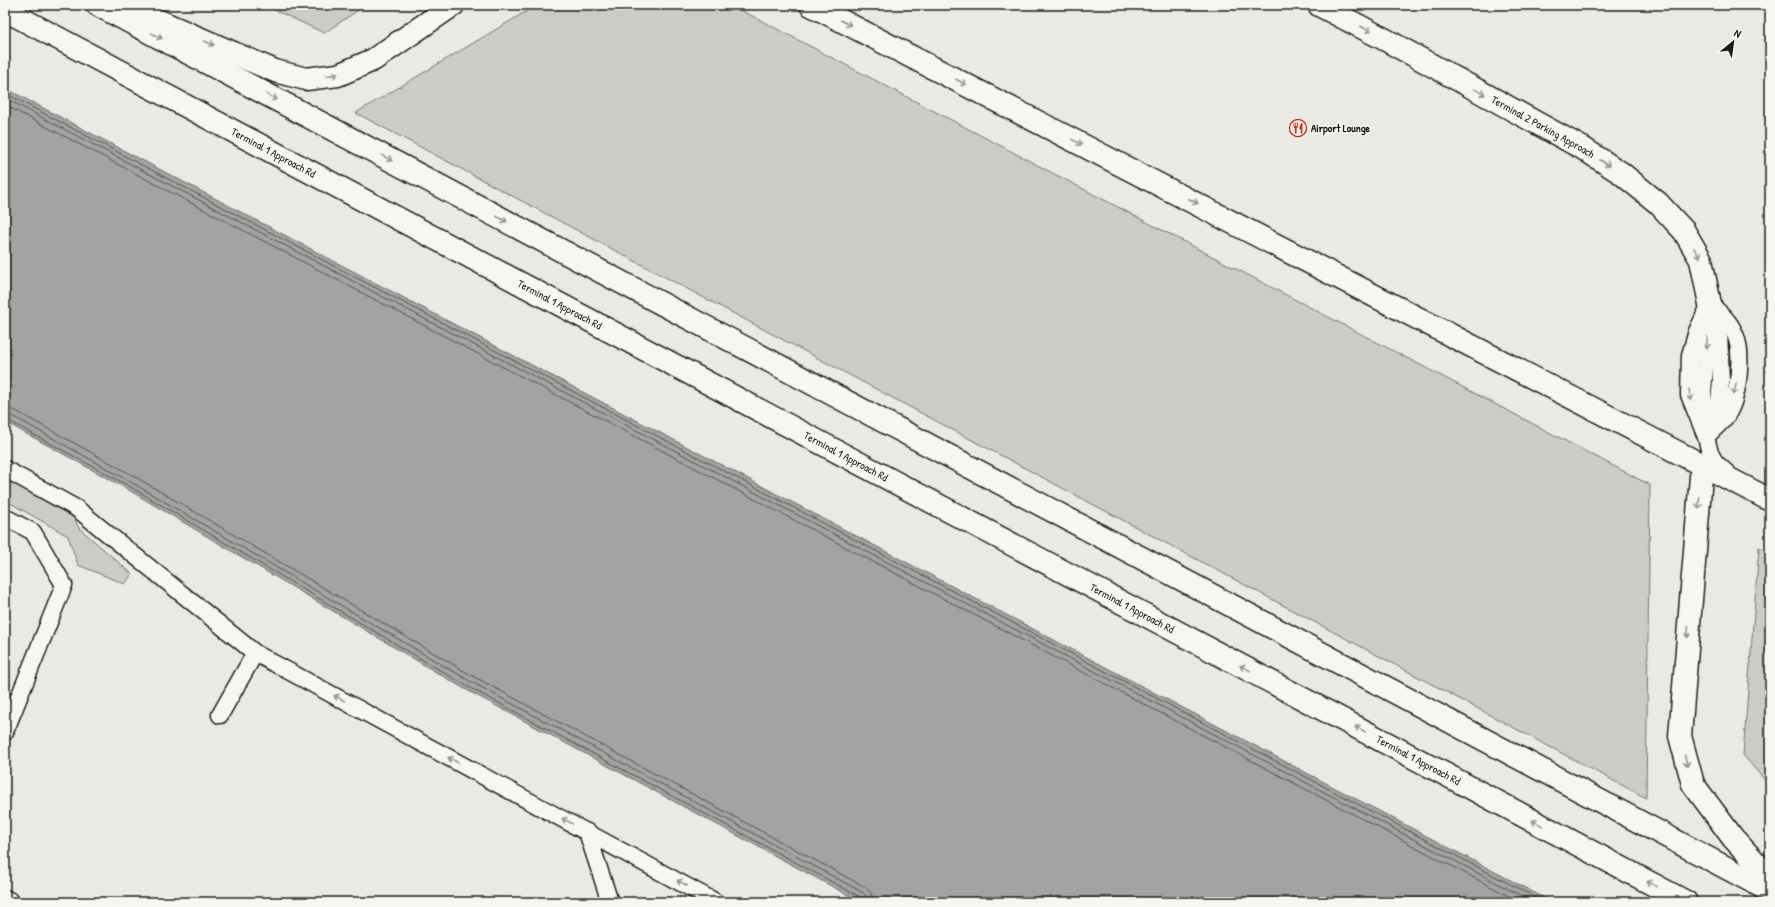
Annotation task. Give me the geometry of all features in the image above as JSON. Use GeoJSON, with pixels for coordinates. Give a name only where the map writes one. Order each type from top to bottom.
{"type":"FeatureCollection","features":[{"type":"Feature","properties":{"kind":"main road"},"geometry":{"type":"LineString","coordinates":[[98,5],[1770,891]]}},
{"type":"Feature","properties":{"kind":"main road"},"geometry":{"type":"LineString","coordinates":[[122,5],[275,71],[306,79],[338,75],[373,60],[453,5]]}},
{"type":"Feature","properties":{"kind":"main road"},"geometry":{"type":"LineString","coordinates":[[811,5],[1761,495]]}},
{"type":"Feature","properties":{"kind":"main road","name":"Terminal 2 Parking Approach"},"geometry":{"type":"LineString","coordinates":[[1319,5],[1344,11],[1584,149],[1621,173],[1658,204],[1684,231],[1701,260],[1710,304]]}},
{"type":"Feature","properties":{"kind":"main road","name":"Terminal 1 Approach Rd"},"geometry":{"type":"LineString","coordinates":[[5,10],[1686,902]]}},
{"type":"Feature","properties":{"kind":"main road"},"geometry":{"type":"LineString","coordinates":[[1702,464],[1680,736],[1693,784],[1733,838],[1770,878]]}},
{"type":"Feature","properties":{"kind":"lane"},"geometry":{"type":"LineString","coordinates":[[1702,464],[1706,437],[1727,415],[1733,398],[1738,375],[1739,353],[1734,332],[1725,318],[1710,304]]}},
{"type":"Feature","properties":{"kind":"lane"},"geometry":{"type":"LineString","coordinates":[[1710,304],[1703,392],[1707,446],[1715,462],[1738,481],[1761,495]]}},
{"type":"Feature","properties":{"kind":"lane"},"geometry":{"type":"LineString","coordinates":[[5,470],[76,508],[256,653],[716,902]]}},
{"type":"Feature","properties":{"kind":"lane"},"geometry":{"type":"LineString","coordinates":[[5,517],[33,532],[64,585],[5,732]]}},
{"type":"Feature","properties":{"kind":"lane"},"geometry":{"type":"LineString","coordinates":[[220,716],[256,653]]}},
{"type":"Feature","properties":{"kind":"lane"},"geometry":{"type":"LineString","coordinates":[[586,832],[610,902]]}},
{"type":"Feature","properties":{"kind":"lane"},"geometry":{"type":"LineString","coordinates":[[5,898],[12,902]]}},
{"type":"Feature","properties":{"kind":"shaded area"},"geometry":{"type":"Polygon","coordinates":[[[264,5],[366,5],[324,33],[264,5]]]}},
{"type":"Feature","properties":{"kind":"shaded area"},"geometry":{"type":"Polygon","coordinates":[[[537,5],[731,5],[1650,485],[1646,798],[356,113],[537,5]]]}},
{"type":"Feature","properties":{"kind":"shaded area"},"geometry":{"type":"Polygon","coordinates":[[[5,478],[73,517],[79,528],[132,574],[125,584],[78,565],[68,536],[5,500],[5,478]]]}},
{"type":"Feature","properties":{"kind":"shaded area"},"geometry":{"type":"Polygon","coordinates":[[[1759,547],[1770,553],[1770,786],[1743,755],[1759,547]]]}},
{"type":"Feature","properties":{"kind":"water"},"geometry":{"type":"Polygon","coordinates":[[[5,88],[1552,902],[861,902],[463,688],[127,489],[5,422],[5,88]]]}},
{"type":"Feature","properties":{"kind":"place","name":"Airport Lounge"},"geometry":{"type":"Point","coordinates":[1298,128]}}]}
